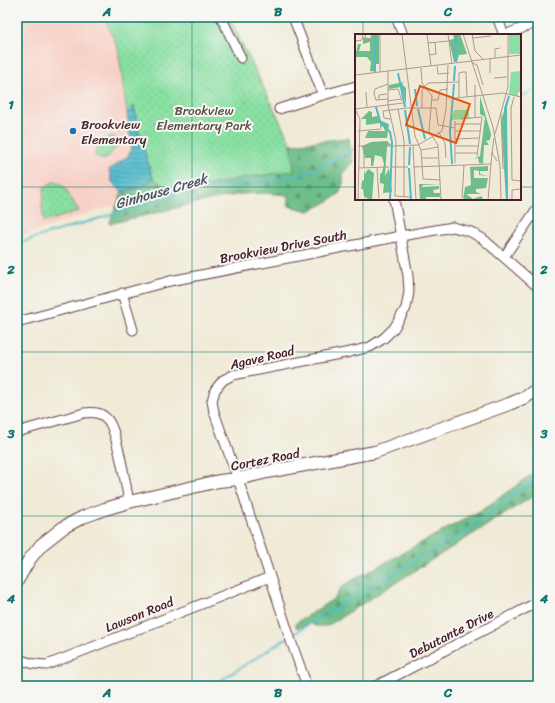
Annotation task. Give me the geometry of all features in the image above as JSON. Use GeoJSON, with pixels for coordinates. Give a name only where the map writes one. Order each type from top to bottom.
{"type":"FeatureCollection","features":[{"type":"Feature","properties":{"kind":"street"},"geometry":{"type":"LineString","coordinates":[[221,17],[241,58]]}},
{"type":"Feature","properties":{"kind":"street"},"geometry":{"type":"LineString","coordinates":[[293,17],[323,95]]}},
{"type":"Feature","properties":{"kind":"street"},"geometry":{"type":"LineString","coordinates":[[396,17],[403,34]]}},
{"type":"Feature","properties":{"kind":"street"},"geometry":{"type":"LineString","coordinates":[[497,17],[504,34]]}},
{"type":"Feature","properties":{"kind":"street"},"geometry":{"type":"LineString","coordinates":[[507,34],[538,22]]}},
{"type":"Feature","properties":{"kind":"street"},"geometry":{"type":"LineString","coordinates":[[279,109],[355,86]]}},
{"type":"Feature","properties":{"kind":"street","name":"Agave Road"},"geometry":{"type":"LineString","coordinates":[[307,686],[214,412],[212,401],[215,390],[223,380],[233,375],[370,347],[384,338],[394,328],[406,308],[409,292],[408,276],[394,200]]}},
{"type":"Feature","properties":{"kind":"street"},"geometry":{"type":"LineString","coordinates":[[504,257],[538,207]]}},
{"type":"Feature","properties":{"kind":"street","name":"Brookview Drive South"},"geometry":{"type":"LineString","coordinates":[[17,322],[122,293],[186,278],[452,227],[471,232],[482,239],[538,287]]}},
{"type":"Feature","properties":{"kind":"street"},"geometry":{"type":"LineString","coordinates":[[122,293],[133,330]]}},
{"type":"Feature","properties":{"kind":"street","name":"Cortez Road"},"geometry":{"type":"LineString","coordinates":[[17,581],[29,560],[41,545],[64,527],[83,517],[129,502],[267,472],[374,452],[509,404],[526,397],[538,388]]}},
{"type":"Feature","properties":{"kind":"street"},"geometry":{"type":"LineString","coordinates":[[17,432],[84,413],[98,413],[104,416],[109,420],[112,426],[117,443],[129,502]]}},
{"type":"Feature","properties":{"kind":"street","name":"Lawson Road"},"geometry":{"type":"LineString","coordinates":[[17,658],[28,663],[47,665],[270,577]]}},
{"type":"Feature","properties":{"kind":"street","name":"Debutante Drive"},"geometry":{"type":"LineString","coordinates":[[376,686],[538,602]]}},
{"type":"Feature","properties":{"kind":"shaded area","name":"Brookview Elementary"},"geometry":{"type":"Polygon","coordinates":[[[17,17],[104,17],[118,48],[132,149],[128,156],[109,170],[112,182],[122,192],[117,204],[23,235],[17,223],[17,17]]]}},
{"type":"Feature","properties":{"kind":"green space","name":"Brookview Elementary Park"},"geometry":{"type":"Polygon","coordinates":[[[104,17],[229,17],[291,144],[294,171],[241,178],[211,185],[167,187],[153,178],[141,141],[134,107],[127,113],[118,48],[104,17]]]}},
{"type":"Feature","properties":{"kind":"green space"},"geometry":{"type":"Polygon","coordinates":[[[111,136],[115,138],[118,145],[106,159],[98,158],[95,154],[96,150],[108,137],[111,136]]]}},
{"type":"Feature","properties":{"kind":"green space"},"geometry":{"type":"Polygon","coordinates":[[[349,138],[353,162],[343,173],[343,183],[339,194],[324,204],[309,211],[289,206],[287,195],[266,193],[242,194],[213,199],[109,224],[122,192],[144,186],[153,178],[167,187],[211,185],[241,178],[294,171],[291,144],[349,138]]]}},
{"type":"Feature","properties":{"kind":"green space"},"geometry":{"type":"Polygon","coordinates":[[[53,182],[59,183],[64,187],[79,211],[44,222],[42,208],[44,188],[53,182]]]}},
{"type":"Feature","properties":{"kind":"green space"},"geometry":{"type":"Polygon","coordinates":[[[538,470],[538,493],[327,626],[315,626],[310,623],[298,628],[296,627],[296,623],[335,598],[342,586],[485,508],[538,470]]]}},
{"type":"Feature","properties":{"kind":"water"},"geometry":{"type":"Polygon","coordinates":[[[134,106],[141,141],[153,178],[144,186],[122,192],[112,182],[109,170],[128,156],[132,149],[127,113],[134,106]]]}},
{"type":"Feature","properties":{"kind":"waterway","name":"Ginhouse Creek"},"geometry":{"type":"LineString","coordinates":[[521,96],[538,89]]}},
{"type":"Feature","properties":{"kind":"waterway","name":"Ginhouse Creek"},"geometry":{"type":"LineString","coordinates":[[17,245],[31,239],[199,188],[218,187],[291,177],[307,173],[355,149]]}},
{"type":"Feature","properties":{"kind":"waterway"},"geometry":{"type":"LineString","coordinates":[[292,635],[386,577],[467,531],[526,486],[538,480]]}},
{"type":"Feature","properties":{"kind":"waterway"},"geometry":{"type":"LineString","coordinates":[[212,686],[287,638]]}},
{"type":"Feature","properties":{"kind":"place","name":"Brookview Elementary"},"geometry":{"type":"Point","coordinates":[73,131]}}]}
